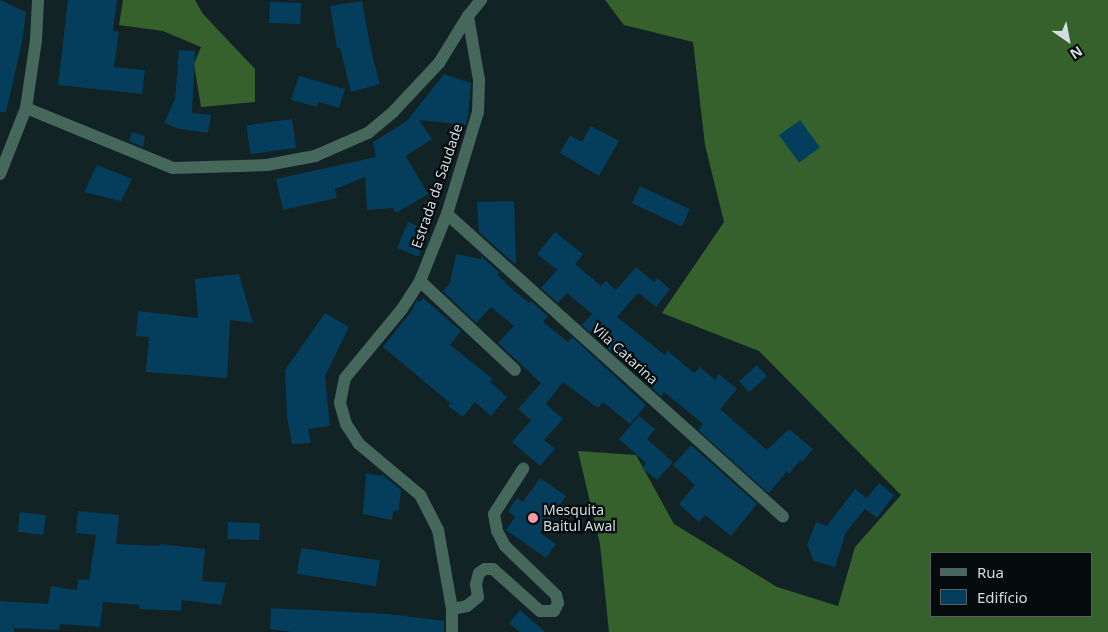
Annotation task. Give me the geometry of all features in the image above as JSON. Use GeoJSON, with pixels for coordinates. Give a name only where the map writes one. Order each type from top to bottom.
{"type":"FeatureCollection","features":[{"type":"Feature","properties":{"kind":"street"},"geometry":{"type":"LineString","coordinates":[[0,174],[26,108],[36,40],[38,0]]}},
{"type":"Feature","properties":{"kind":"street"},"geometry":{"type":"LineString","coordinates":[[26,108],[173,168],[267,165],[315,156],[368,133],[393,112],[439,63],[468,16],[481,0]]}},
{"type":"Feature","properties":{"kind":"street","name":"Estrada da Saudade"},"geometry":{"type":"LineString","coordinates":[[452,632],[452,609],[438,530],[420,495],[359,444],[346,424],[340,403],[345,378],[402,309],[420,281],[447,214],[478,112],[479,80],[468,16]]}},
{"type":"Feature","properties":{"kind":"street","name":"Vila Catarina"},"geometry":{"type":"LineString","coordinates":[[447,214],[783,517]]}},
{"type":"Feature","properties":{"kind":"street"},"geometry":{"type":"LineString","coordinates":[[420,281],[514,370]]}},
{"type":"Feature","properties":{"kind":"street"},"geometry":{"type":"LineString","coordinates":[[452,609],[467,606],[478,597],[476,584],[479,573],[485,569],[493,569],[540,611],[554,611],[558,603],[556,595],[505,546],[497,531],[494,514],[522,469]]}},
{"type":"Feature","properties":{"kind":"green space"},"geometry":{"type":"Polygon","coordinates":[[[123,0],[195,0],[203,14],[255,69],[255,102],[201,107],[194,64],[201,47],[163,31],[119,25],[123,0]]]}},
{"type":"Feature","properties":{"kind":"green space"},"geometry":{"type":"Polygon","coordinates":[[[605,0],[1108,0],[1108,632],[609,632],[600,544],[578,451],[636,455],[674,524],[777,587],[838,606],[855,547],[901,495],[759,351],[662,313],[724,222],[705,145],[693,42],[624,25],[605,0]]]}},
{"type":"Feature","properties":{"kind":"building"},"geometry":{"type":"Polygon","coordinates":[[[0,0],[26,12],[22,43],[6,112],[0,112],[0,0]]]}},
{"type":"Feature","properties":{"kind":"building"},"geometry":{"type":"Polygon","coordinates":[[[68,0],[117,0],[113,31],[119,32],[114,67],[145,70],[142,94],[58,85],[68,0]]]}},
{"type":"Feature","properties":{"kind":"building"},"geometry":{"type":"Polygon","coordinates":[[[362,1],[371,50],[380,84],[351,92],[340,48],[337,48],[330,6],[362,1]]]}},
{"type":"Feature","properties":{"kind":"building"},"geometry":{"type":"Polygon","coordinates":[[[270,2],[301,3],[300,24],[269,23],[270,2]]]}},
{"type":"Feature","properties":{"kind":"building"},"geometry":{"type":"Polygon","coordinates":[[[179,50],[195,51],[192,113],[211,115],[208,133],[180,129],[164,123],[175,99],[179,50]]]}},
{"type":"Feature","properties":{"kind":"building"},"geometry":{"type":"Polygon","coordinates":[[[444,74],[471,83],[468,116],[466,125],[419,120],[432,139],[406,156],[428,194],[396,213],[393,208],[367,210],[365,177],[335,189],[337,198],[283,210],[276,179],[376,157],[373,142],[407,121],[444,74]]]}},
{"type":"Feature","properties":{"kind":"building"},"geometry":{"type":"Polygon","coordinates":[[[299,76],[345,89],[339,108],[319,102],[317,107],[291,100],[299,76]]]}},
{"type":"Feature","properties":{"kind":"building"},"geometry":{"type":"Polygon","coordinates":[[[292,119],[296,148],[250,154],[246,125],[292,119]]]}},
{"type":"Feature","properties":{"kind":"building"},"geometry":{"type":"Polygon","coordinates":[[[800,120],[820,148],[799,163],[779,135],[800,120]]]}},
{"type":"Feature","properties":{"kind":"building"},"geometry":{"type":"Polygon","coordinates":[[[591,126],[619,141],[599,176],[560,153],[570,135],[582,142],[591,126]]]}},
{"type":"Feature","properties":{"kind":"building"},"geometry":{"type":"Polygon","coordinates":[[[132,132],[145,136],[143,147],[129,141],[132,132]]]}},
{"type":"Feature","properties":{"kind":"building"},"geometry":{"type":"Polygon","coordinates":[[[97,165],[132,179],[121,201],[84,192],[97,165]]]}},
{"type":"Feature","properties":{"kind":"building"},"geometry":{"type":"Polygon","coordinates":[[[640,186],[690,209],[682,226],[632,203],[640,186]]]}},
{"type":"Feature","properties":{"kind":"building"},"geometry":{"type":"Polygon","coordinates":[[[514,201],[515,264],[479,232],[477,202],[514,201]]]}},
{"type":"Feature","properties":{"kind":"building"},"geometry":{"type":"Polygon","coordinates":[[[408,222],[429,231],[418,257],[397,248],[408,222]]]}},
{"type":"Feature","properties":{"kind":"building"},"geometry":{"type":"Polygon","coordinates":[[[555,232],[583,254],[575,264],[601,286],[606,281],[616,290],[636,267],[654,282],[657,278],[670,289],[656,307],[640,294],[637,294],[617,317],[665,355],[668,351],[694,373],[700,367],[715,380],[719,374],[737,389],[720,409],[767,450],[789,429],[813,449],[802,462],[800,460],[789,474],[787,471],[769,493],[698,430],[703,424],[664,392],[661,396],[582,325],[592,314],[567,293],[558,303],[541,288],[557,270],[537,254],[555,232]]]}},
{"type":"Feature","properties":{"kind":"building"},"geometry":{"type":"Polygon","coordinates":[[[456,254],[481,259],[481,256],[500,273],[497,274],[513,290],[529,303],[531,301],[548,316],[543,322],[568,342],[572,337],[646,405],[630,424],[603,402],[598,408],[563,382],[546,404],[563,419],[544,440],[555,449],[540,466],[512,442],[531,420],[518,409],[541,383],[498,343],[514,326],[491,307],[476,323],[443,291],[450,283],[456,254]]]}},
{"type":"Feature","properties":{"kind":"building"},"geometry":{"type":"Polygon","coordinates":[[[239,274],[253,323],[230,320],[227,378],[146,372],[149,337],[136,336],[138,311],[198,318],[195,279],[239,274]]]}},
{"type":"Feature","properties":{"kind":"building"},"geometry":{"type":"Polygon","coordinates":[[[423,298],[461,331],[450,345],[493,379],[490,382],[507,397],[491,416],[475,402],[463,417],[448,406],[450,403],[383,347],[411,312],[417,300],[420,302],[423,298]]]}},
{"type":"Feature","properties":{"kind":"building"},"geometry":{"type":"Polygon","coordinates":[[[325,313],[349,327],[325,376],[330,426],[308,429],[311,443],[292,444],[287,417],[285,370],[325,313]]]}},
{"type":"Feature","properties":{"kind":"building"},"geometry":{"type":"Polygon","coordinates":[[[757,365],[767,376],[749,392],[739,381],[757,365]]]}},
{"type":"Feature","properties":{"kind":"building"},"geometry":{"type":"Polygon","coordinates":[[[639,416],[655,429],[647,439],[673,462],[657,480],[642,468],[646,463],[619,439],[639,416]]]}},
{"type":"Feature","properties":{"kind":"building"},"geometry":{"type":"Polygon","coordinates":[[[691,445],[757,504],[731,536],[705,515],[699,522],[679,504],[695,485],[673,465],[691,445]]]}},
{"type":"Feature","properties":{"kind":"building"},"geometry":{"type":"Polygon","coordinates":[[[366,473],[381,476],[382,474],[401,490],[399,510],[393,512],[392,520],[363,514],[366,473]]]}},
{"type":"Feature","properties":{"kind":"building","name":"Mesquita Baitul Awal"},"geometry":{"type":"Polygon","coordinates":[[[540,478],[566,496],[540,533],[556,544],[546,558],[506,530],[515,517],[508,511],[517,498],[523,502],[540,478]]]}},
{"type":"Feature","properties":{"kind":"building"},"geometry":{"type":"Polygon","coordinates":[[[879,483],[894,495],[877,518],[865,509],[846,532],[835,567],[814,561],[807,545],[816,522],[827,526],[855,489],[867,498],[879,483]]]}},
{"type":"Feature","properties":{"kind":"building"},"geometry":{"type":"Polygon","coordinates":[[[78,511],[119,515],[116,544],[160,546],[160,544],[205,549],[202,581],[226,583],[221,605],[182,600],[181,611],[139,609],[140,605],[103,602],[100,627],[60,624],[59,630],[14,628],[14,632],[0,632],[0,601],[48,604],[51,586],[77,590],[78,579],[89,580],[96,535],[76,533],[78,511]]]}},
{"type":"Feature","properties":{"kind":"building"},"geometry":{"type":"Polygon","coordinates":[[[20,512],[46,515],[43,535],[18,532],[20,512]]]}},
{"type":"Feature","properties":{"kind":"building"},"geometry":{"type":"Polygon","coordinates":[[[228,522],[260,523],[259,540],[227,539],[228,522]]]}},
{"type":"Feature","properties":{"kind":"building"},"geometry":{"type":"Polygon","coordinates":[[[301,548],[380,561],[376,586],[297,574],[301,548]]]}},
{"type":"Feature","properties":{"kind":"building"},"geometry":{"type":"Polygon","coordinates":[[[271,608],[389,614],[444,621],[444,632],[291,632],[270,629],[271,608]]]}},
{"type":"Feature","properties":{"kind":"building"},"geometry":{"type":"Polygon","coordinates":[[[520,610],[545,632],[520,632],[509,623],[520,610]]]}},
{"type":"Feature","properties":{"kind":"place","name":"Mesquita Baitul Awal"},"geometry":{"type":"Point","coordinates":[533,518]}}]}
